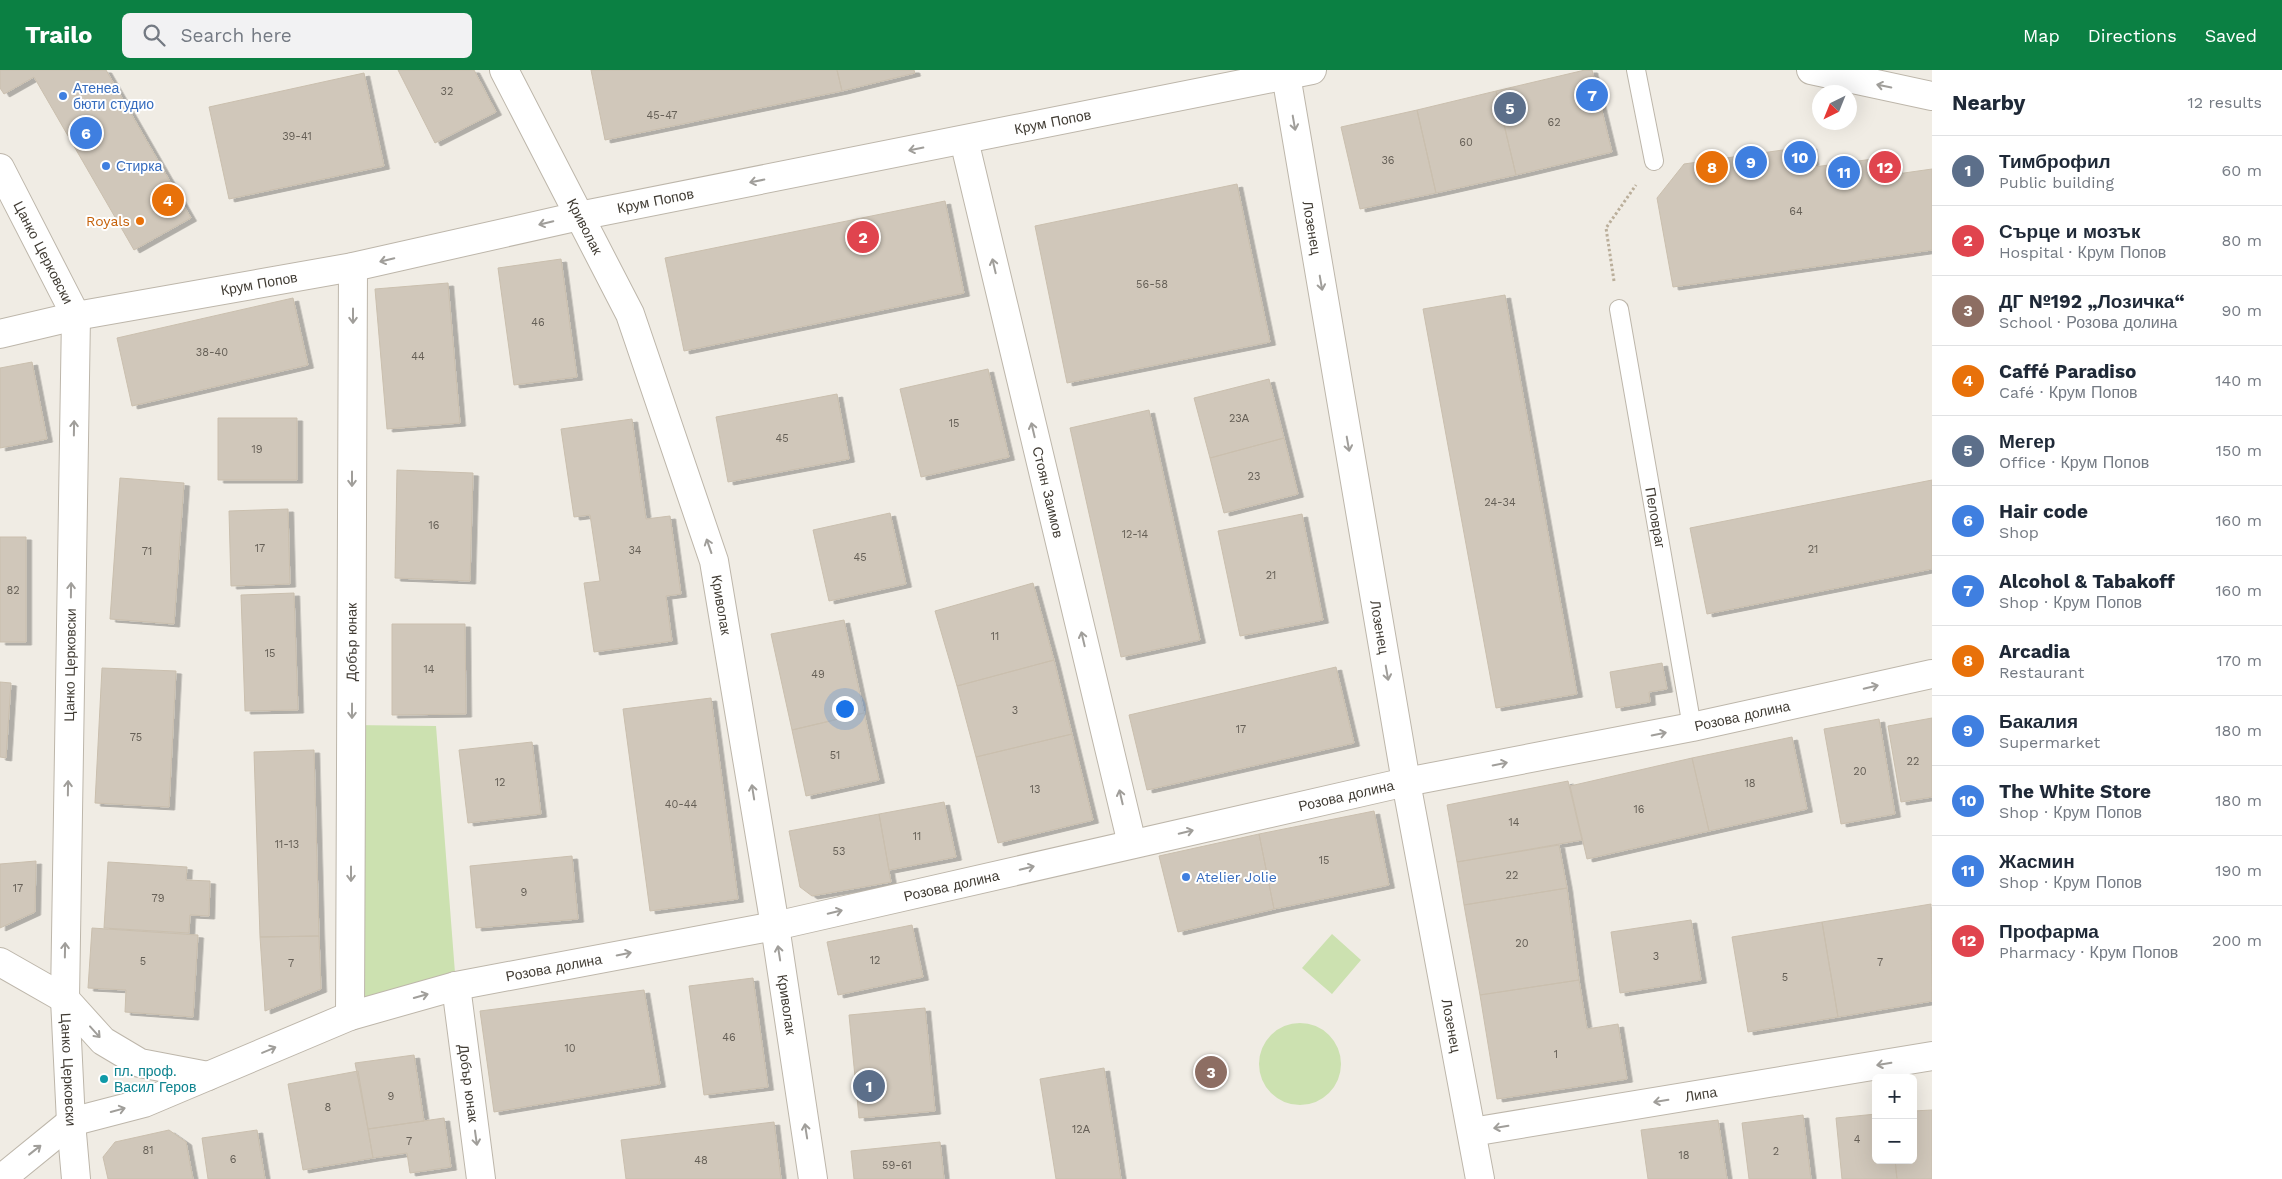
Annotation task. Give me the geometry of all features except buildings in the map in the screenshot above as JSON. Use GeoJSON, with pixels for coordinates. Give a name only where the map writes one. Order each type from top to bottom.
{"type":"FeatureCollection","features":[{"type":"Feature","properties":{"kind":"street","name":"Криволак"},"geometry":{"type":"LineString","coordinates":[[504,70],[630,314],[714,561],[775,926],[813,1179]]}},
{"type":"Feature","properties":{"kind":"street"},"geometry":{"type":"LineString","coordinates":[[1811,70],[1932,96]]}},
{"type":"Feature","properties":{"kind":"street","name":"Крум Попов"},"geometry":{"type":"LineString","coordinates":[[0,334],[76,316],[353,268],[579,216],[964,140],[1197,81],[1299,73]]}},
{"type":"Feature","properties":{"kind":"street","name":"Лозенец"},"geometry":{"type":"LineString","coordinates":[[1299,73],[1406,782],[1480,1179]]}},
{"type":"Feature","properties":{"kind":"street","name":"Стоян Заимов"},"geometry":{"type":"LineString","coordinates":[[964,140],[1132,844]]}},
{"type":"Feature","properties":{"kind":"street","name":"Цанко Церковски"},"geometry":{"type":"LineString","coordinates":[[0,168],[76,316],[64,999],[76,1179]]}},
{"type":"Feature","properties":{"kind":"street","name":"Добър юнак"},"geometry":{"type":"LineString","coordinates":[[350,1016],[353,268]]}},
{"type":"Feature","properties":{"kind":"street","name":"Розова долина"},"geometry":{"type":"LineString","coordinates":[[1,1179],[71,1122],[144,1103],[350,1016],[456,986],[775,926],[1406,782],[1692,727],[1932,674]]}},
{"type":"Feature","properties":{"kind":"street"},"geometry":{"type":"LineString","coordinates":[[0,962],[64,999],[103,1041],[140,1063],[208,1076]]}},
{"type":"Feature","properties":{"kind":"street","name":"Добър юнак"},"geometry":{"type":"LineString","coordinates":[[456,986],[481,1179]]}},
{"type":"Feature","properties":{"kind":"street","name":"Липа"},"geometry":{"type":"LineString","coordinates":[[1472,1132],[1932,1056]]}},
{"type":"Feature","properties":{"kind":"lane"},"geometry":{"type":"LineString","coordinates":[[1636,70],[1654,161]]}},
{"type":"Feature","properties":{"kind":"lane","name":"Пеловраг"},"geometry":{"type":"LineString","coordinates":[[1619,309],[1692,727]]}},
{"type":"Feature","properties":{"kind":"path"},"geometry":{"type":"LineString","coordinates":[[1619,309],[1606,228],[1654,161]]}},
{"type":"Feature","properties":{"kind":"green space"},"geometry":{"type":"Polygon","coordinates":[[[352,725],[436,726],[456,986],[350,1016],[352,725]]]}},
{"type":"Feature","properties":{"kind":"green space"},"geometry":{"type":"Polygon","coordinates":[[[1332,934],[1361,960],[1332,994],[1302,968],[1332,934]]]}},
{"type":"Feature","properties":{"kind":"green space"},"geometry":{"type":"Polygon","coordinates":[[[1300,1023],[1316,1026],[1329,1035],[1338,1048],[1341,1064],[1338,1080],[1329,1093],[1316,1102],[1300,1105],[1284,1102],[1271,1093],[1262,1080],[1259,1064],[1262,1048],[1271,1035],[1284,1026],[1300,1023]]]}},
{"type":"Feature","properties":{"kind":"place","name":"Alcohol & Tabakoff"},"geometry":{"type":"Point","coordinates":[1592,95]}},
{"type":"Feature","properties":{"kind":"place","name":"Атенеа бюти студио"},"geometry":{"type":"Point","coordinates":[63,96]}},
{"type":"Feature","properties":{"kind":"place","name":"Мегер"},"geometry":{"type":"Point","coordinates":[1510,108]}},
{"type":"Feature","properties":{"kind":"place","name":"Hair code"},"geometry":{"type":"Point","coordinates":[86,133]}},
{"type":"Feature","properties":{"kind":"place","name":"The White Store"},"geometry":{"type":"Point","coordinates":[1800,157]}},
{"type":"Feature","properties":{"kind":"place","name":"Бакалия"},"geometry":{"type":"Point","coordinates":[1751,162]}},
{"type":"Feature","properties":{"kind":"place","name":"Стирка"},"geometry":{"type":"Point","coordinates":[106,166]}},
{"type":"Feature","properties":{"kind":"place","name":"Arcadia"},"geometry":{"type":"Point","coordinates":[1712,167]}},
{"type":"Feature","properties":{"kind":"place","name":"Профарма"},"geometry":{"type":"Point","coordinates":[1885,167]}},
{"type":"Feature","properties":{"kind":"place","name":"Жасмин"},"geometry":{"type":"Point","coordinates":[1844,172]}},
{"type":"Feature","properties":{"kind":"place","name":"Caffé Paradiso"},"geometry":{"type":"Point","coordinates":[168,200]}},
{"type":"Feature","properties":{"kind":"place","name":"Royals"},"geometry":{"type":"Point","coordinates":[140,221]}},
{"type":"Feature","properties":{"kind":"place","name":"Сърце и мозък"},"geometry":{"type":"Point","coordinates":[863,237]}},
{"type":"Feature","properties":{"kind":"place","name":"Atelier Jolie"},"geometry":{"type":"Point","coordinates":[1186,877]}},
{"type":"Feature","properties":{"kind":"place","name":"ДГ №192 „Лозичка“"},"geometry":{"type":"Point","coordinates":[1211,1072]}},
{"type":"Feature","properties":{"kind":"place","name":"пл. проф. Васил Геров"},"geometry":{"type":"Point","coordinates":[104,1079]}},
{"type":"Feature","properties":{"kind":"place","name":"Тимброфил"},"geometry":{"type":"Point","coordinates":[869,1086]}}]}
